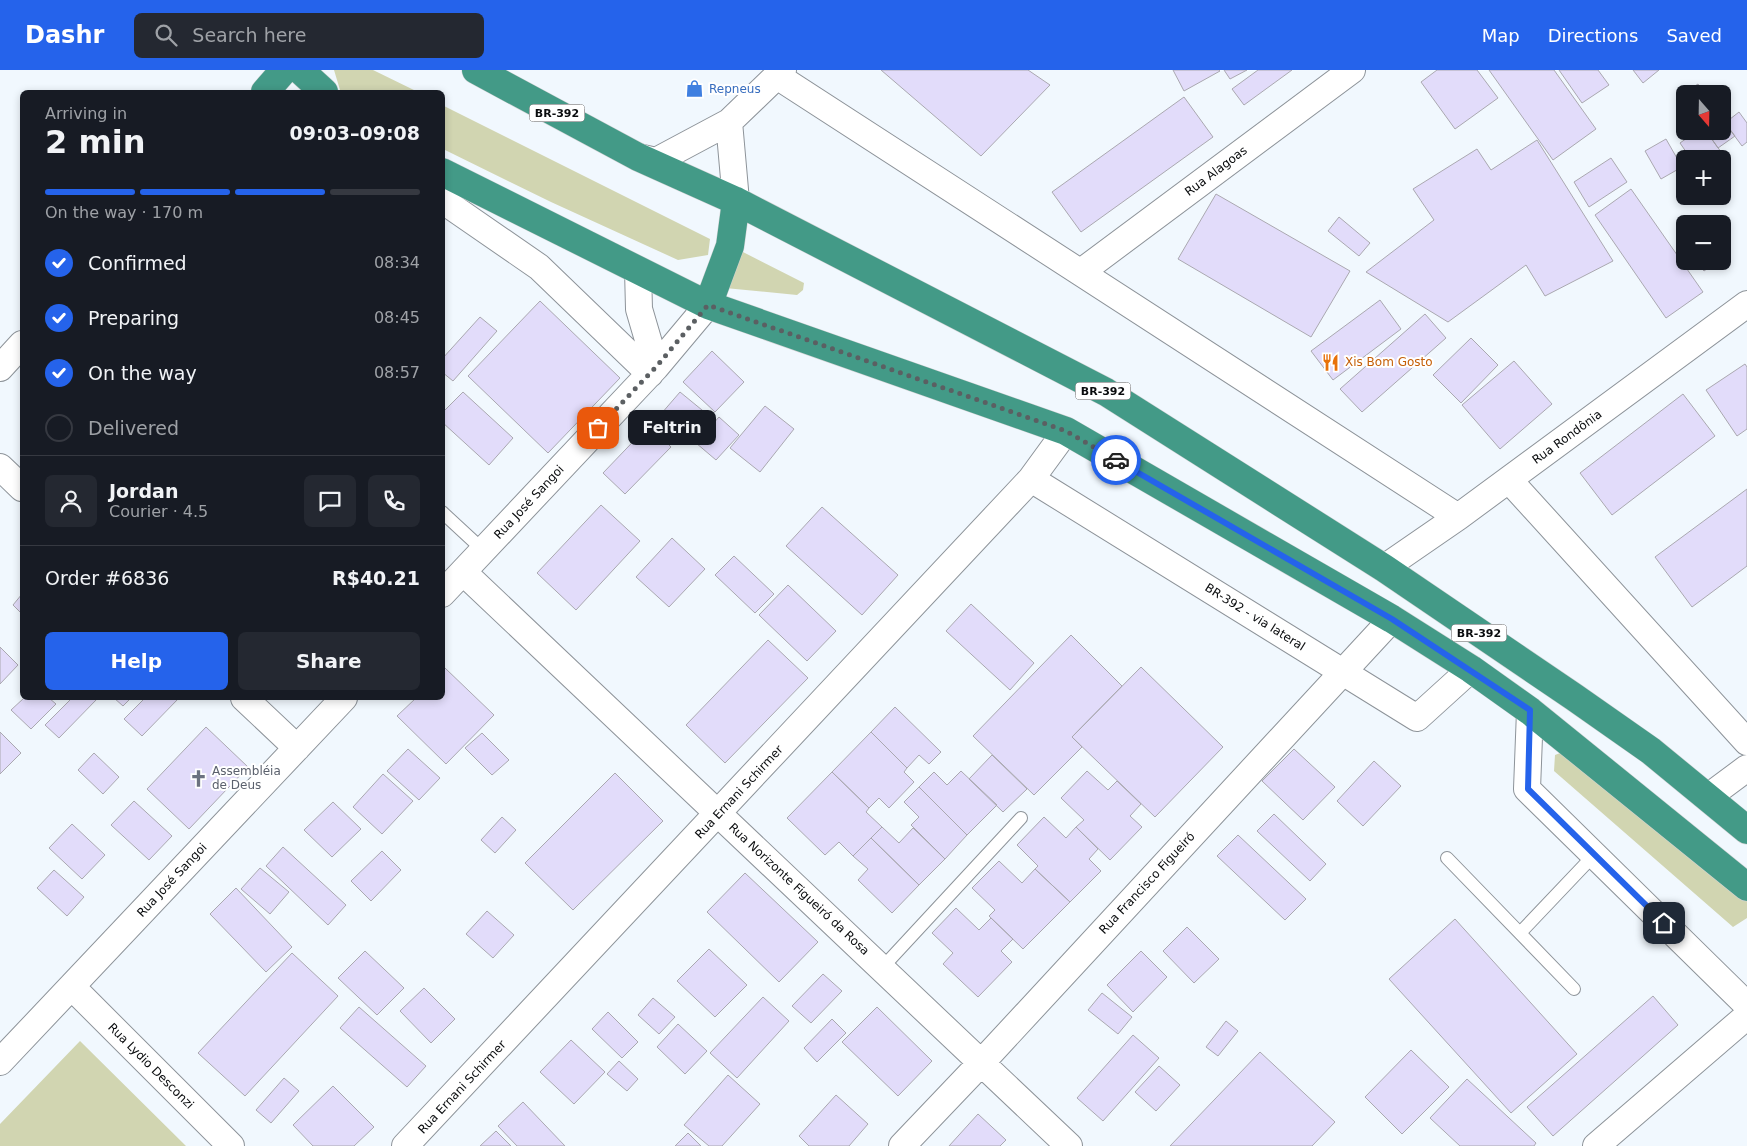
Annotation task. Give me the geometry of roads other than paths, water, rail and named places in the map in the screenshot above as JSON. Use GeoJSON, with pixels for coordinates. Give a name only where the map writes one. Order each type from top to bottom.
{"type":"FeatureCollection","features":[{"type":"Feature","properties":{"kind":"highway"},"geometry":{"type":"LineString","coordinates":[[262,70],[265,90]]}},
{"type":"Feature","properties":{"kind":"highway"},"geometry":{"type":"LineString","coordinates":[[267,90],[284,70]]}},
{"type":"Feature","properties":{"kind":"highway"},"geometry":{"type":"LineString","coordinates":[[300,70],[323,90]]}},
{"type":"Feature","properties":{"kind":"highway"},"geometry":{"type":"LineString","coordinates":[[319,70],[324,90]]}},
{"type":"Feature","properties":{"kind":"highway","name":"BR-392"},"geometry":{"type":"LineString","coordinates":[[476,70],[638,157],[736,201],[1106,392],[1384,568],[1590,708],[1651,751],[1747,830]]}},
{"type":"Feature","properties":{"kind":"highway","name":"BR-392"},"geometry":{"type":"LineString","coordinates":[[445,174],[708,305],[1066,431],[1392,619],[1471,669],[1530,710],[1747,887]]}},
{"type":"Feature","properties":{"kind":"highway"},"geometry":{"type":"LineString","coordinates":[[708,305],[730,246],[736,201]]}},
{"type":"Feature","properties":{"kind":"street","name":"Rua Alagoas"},"geometry":{"type":"LineString","coordinates":[[1081,272],[1352,70]]}},
{"type":"Feature","properties":{"kind":"street"},"geometry":{"type":"LineString","coordinates":[[638,157],[656,161],[728,122],[780,73],[1081,272],[1458,517]]}},
{"type":"Feature","properties":{"kind":"street"},"geometry":{"type":"LineString","coordinates":[[728,122],[736,201]]}},
{"type":"Feature","properties":{"kind":"street"},"geometry":{"type":"LineString","coordinates":[[445,202],[539,267],[653,370]]}},
{"type":"Feature","properties":{"kind":"street"},"geometry":{"type":"LineString","coordinates":[[638,270],[639,309],[653,370]]}},
{"type":"Feature","properties":{"kind":"street","name":"Rua Rondônia"},"geometry":{"type":"LineString","coordinates":[[1384,568],[1509,480],[1747,304]]}},
{"type":"Feature","properties":{"kind":"street","name":"Rua José Sangoi"},"geometry":{"type":"LineString","coordinates":[[445,591],[653,370],[708,305]]}},
{"type":"Feature","properties":{"kind":"street"},"geometry":{"type":"LineString","coordinates":[[0,368],[20,346]]}},
{"type":"Feature","properties":{"kind":"street","name":"Rua Ernani Schirmer"},"geometry":{"type":"LineString","coordinates":[[406,1146],[1031,479],[1066,431]]}},
{"type":"Feature","properties":{"kind":"street"},"geometry":{"type":"LineString","coordinates":[[0,467],[20,486]]}},
{"type":"Feature","properties":{"kind":"street","name":"BR-392 - via lateral"},"geometry":{"type":"LineString","coordinates":[[1031,479],[1417,718],[1471,669]]}},
{"type":"Feature","properties":{"kind":"street"},"geometry":{"type":"LineString","coordinates":[[1509,480],[1747,742]]}},
{"type":"Feature","properties":{"kind":"street","name":"Rua Norizonte Figueiró da Rosa"},"geometry":{"type":"LineString","coordinates":[[463,572],[1069,1146]]}},
{"type":"Feature","properties":{"kind":"street","name":"Rua Francisco Figueiró"},"geometry":{"type":"LineString","coordinates":[[902,1146],[1392,619]]}},
{"type":"Feature","properties":{"kind":"street"},"geometry":{"type":"LineString","coordinates":[[246,700],[297,748]]}},
{"type":"Feature","properties":{"kind":"street","name":"Rua José Sangoi"},"geometry":{"type":"LineString","coordinates":[[0,1062],[342,700]]}},
{"type":"Feature","properties":{"kind":"street"},"geometry":{"type":"LineString","coordinates":[[1530,710],[1528,789],[1747,1005]]}},
{"type":"Feature","properties":{"kind":"street"},"geometry":{"type":"LineString","coordinates":[[1708,797],[1747,768]]}},
{"type":"Feature","properties":{"kind":"street","name":"Rua Lydio Desconzi"},"geometry":{"type":"LineString","coordinates":[[72,987],[231,1146]]}},
{"type":"Feature","properties":{"kind":"street"},"geometry":{"type":"LineString","coordinates":[[1596,1146],[1747,1016]]}},
{"type":"Feature","properties":{"kind":"lane"},"geometry":{"type":"LineString","coordinates":[[445,515],[483,550]]}},
{"type":"Feature","properties":{"kind":"lane"},"geometry":{"type":"LineString","coordinates":[[882,968],[1022,818]]}},
{"type":"Feature","properties":{"kind":"lane"},"geometry":{"type":"LineString","coordinates":[[1520,933],[1595,854]]}},
{"type":"Feature","properties":{"kind":"lane"},"geometry":{"type":"LineString","coordinates":[[1447,858],[1574,989]]}},
{"type":"Feature","properties":{"kind":"place","name":"Repneus"},"geometry":{"type":"Point","coordinates":[695,89]}},
{"type":"Feature","properties":{"kind":"place","name":"Xis Bom Gosto"},"geometry":{"type":"Point","coordinates":[1331,362]}},
{"type":"Feature","properties":{"kind":"place","name":"Feltrin"},"geometry":{"type":"Point","coordinates":[598,428]}},
{"type":"Feature","properties":{"kind":"place","name":"Assembléia de Deus"},"geometry":{"type":"Point","coordinates":[198,778]}}]}
